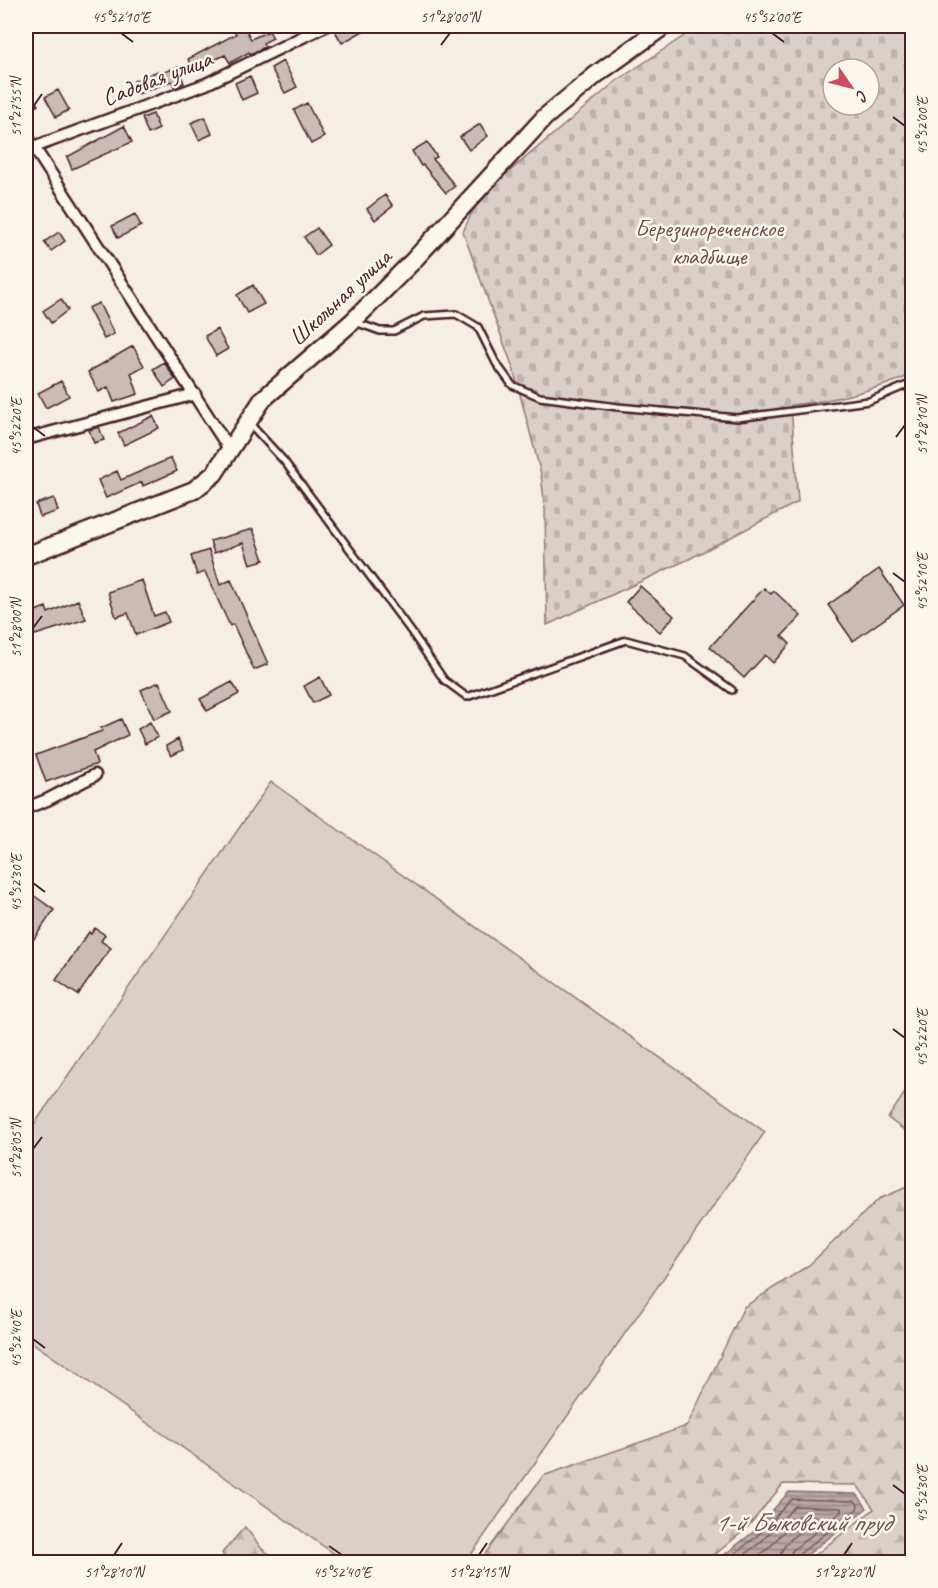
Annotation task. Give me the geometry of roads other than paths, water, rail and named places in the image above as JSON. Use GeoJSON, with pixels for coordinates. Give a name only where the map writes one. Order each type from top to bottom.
{"type":"FeatureCollection","features":[{"type":"Feature","properties":{"kind":"street","name":"Садовая улица"},"geometry":{"type":"LineString","coordinates":[[34,147],[206,84],[325,26]]}},
{"type":"Feature","properties":{"kind":"street","name":"Школьная улица"},"geometry":{"type":"LineString","coordinates":[[26,556],[194,490],[214,474],[263,399],[353,321],[412,262],[545,117],[597,74],[664,26]]}},
{"type":"Feature","properties":{"kind":"street"},"geometry":{"type":"LineString","coordinates":[[26,135],[230,450]]}},
{"type":"Feature","properties":{"kind":"street"},"geometry":{"type":"LineString","coordinates":[[26,439],[195,394]]}},
{"type":"Feature","properties":{"kind":"street"},"geometry":{"type":"LineString","coordinates":[[26,808],[47,800],[95,775]]}},
{"type":"Feature","properties":{"kind":"lane"},"geometry":{"type":"LineString","coordinates":[[353,321],[380,331],[394,330],[424,316],[456,314],[478,327],[496,363],[512,385],[540,397],[618,407],[737,417],[869,401],[912,383]]}},
{"type":"Feature","properties":{"kind":"lane"},"geometry":{"type":"LineString","coordinates":[[249,422],[284,461],[413,634],[444,680],[467,697],[626,640],[685,656],[732,690]]}},
{"type":"Feature","properties":{"kind":"water","name":"1-й Быковский пруд"},"geometry":{"type":"Polygon","coordinates":[[[789,1492],[857,1494],[867,1508],[798,1562],[715,1562],[752,1533],[789,1492]]]}},
{"type":"Feature","properties":{"kind":"park label","name":"Березинореченское кладбище"},"geometry":{"type":"Point","coordinates":[709,242]}}]}
